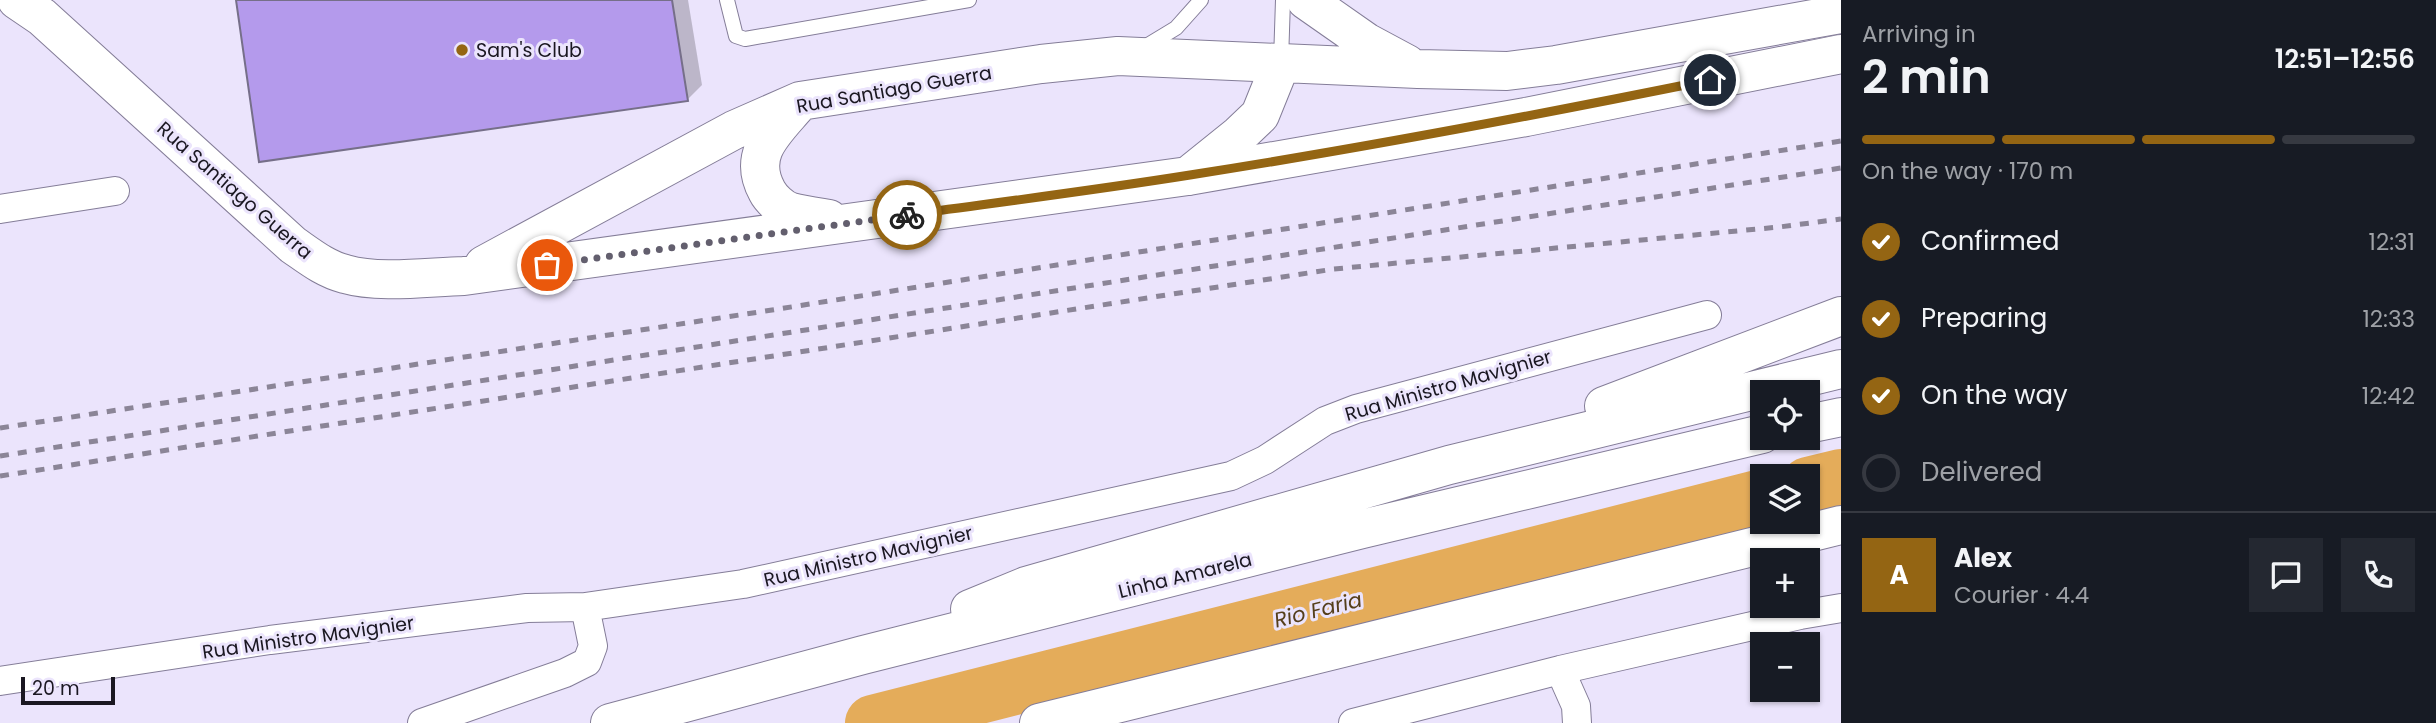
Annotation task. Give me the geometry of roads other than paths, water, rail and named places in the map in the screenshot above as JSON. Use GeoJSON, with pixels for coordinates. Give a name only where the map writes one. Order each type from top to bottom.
{"type":"FeatureCollection","features":[{"type":"Feature","properties":{"kind":"main road"},"geometry":{"type":"LineString","coordinates":[[1306,0],[1366,42],[1418,69]]}},
{"type":"Feature","properties":{"kind":"main road","name":"Rua Santiago Guerra"},"geometry":{"type":"LineString","coordinates":[[31,6],[293,245],[319,264],[345,274],[376,278],[464,276],[1188,176],[1526,117],[1841,54]]}},
{"type":"Feature","properties":{"kind":"main road","name":"Rua Santiago Guerra"},"geometry":{"type":"LineString","coordinates":[[464,276],[734,130],[800,101],[1041,64],[1118,56],[1507,71],[1556,65],[1841,14]]}},
{"type":"Feature","properties":{"kind":"main road"},"geometry":{"type":"LineString","coordinates":[[1188,176],[1260,115],[1281,63]]}},
{"type":"Feature","properties":{"kind":"main road"},"geometry":{"type":"LineString","coordinates":[[800,101],[768,140],[760,157],[760,178],[770,197],[789,211],[850,223]]}},
{"type":"Feature","properties":{"kind":"main road"},"geometry":{"type":"LineString","coordinates":[[1449,465],[1841,316]]}},
{"type":"Feature","properties":{"kind":"main road"},"geometry":{"type":"LineString","coordinates":[[863,656],[1026,586],[1449,465],[1841,369]]}},
{"type":"Feature","properties":{"kind":"main road"},"geometry":{"type":"LineString","coordinates":[[1820,421],[1841,417]]}},
{"type":"Feature","properties":{"kind":"main road","name":"Linha Amarela"},"geometry":{"type":"LineString","coordinates":[[610,723],[1362,529],[1750,437]]}},
{"type":"Feature","properties":{"kind":"main road"},"geometry":{"type":"LineString","coordinates":[[1039,723],[1841,525]]}},
{"type":"Feature","properties":{"kind":"street"},"geometry":{"type":"LineString","coordinates":[[0,209],[115,191]]}},
{"type":"Feature","properties":{"kind":"street","name":"Rua Ministro Mavignier"},"geometry":{"type":"LineString","coordinates":[[0,681],[270,640],[527,608],[585,607],[743,584],[1231,476],[1265,460],[1325,421],[1356,409],[1707,315]]}},
{"type":"Feature","properties":{"kind":"street"},"geometry":{"type":"LineString","coordinates":[[422,723],[565,673],[587,662],[593,646],[585,607]]}},
{"type":"Feature","properties":{"kind":"street"},"geometry":{"type":"LineString","coordinates":[[1353,723],[1560,670],[1841,608]]}},
{"type":"Feature","properties":{"kind":"street"},"geometry":{"type":"LineString","coordinates":[[1560,670],[1576,706],[1577,723]]}},
{"type":"Feature","properties":{"kind":"lane"},"geometry":{"type":"LineString","coordinates":[[727,0],[736,36],[745,39],[969,0]]}},
{"type":"Feature","properties":{"kind":"lane"},"geometry":{"type":"LineString","coordinates":[[1118,56],[1147,46],[1176,28],[1201,0]]}},
{"type":"Feature","properties":{"kind":"lane"},"geometry":{"type":"LineString","coordinates":[[1281,63],[1283,0]]}},
{"type":"Feature","properties":{"kind":"waterway","name":"Rio Faria"},"geometry":{"type":"LineString","coordinates":[[1820,482],[1841,477]]}},
{"type":"Feature","properties":{"kind":"waterway","name":"Rio Faria"},"geometry":{"type":"LineString","coordinates":[[873,723],[1750,500]]}},
{"type":"Feature","properties":{"kind":"railway"},"geometry":{"type":"LineString","coordinates":[[0,428],[772,310],[1841,141]]}},
{"type":"Feature","properties":{"kind":"railway"},"geometry":{"type":"LineString","coordinates":[[0,456],[1841,168]]}},
{"type":"Feature","properties":{"kind":"railway"},"geometry":{"type":"LineString","coordinates":[[0,476],[1334,269],[1841,219]]}},
{"type":"Feature","properties":{"kind":"place","name":"Sam's Club"},"geometry":{"type":"Point","coordinates":[462,50]}}]}
